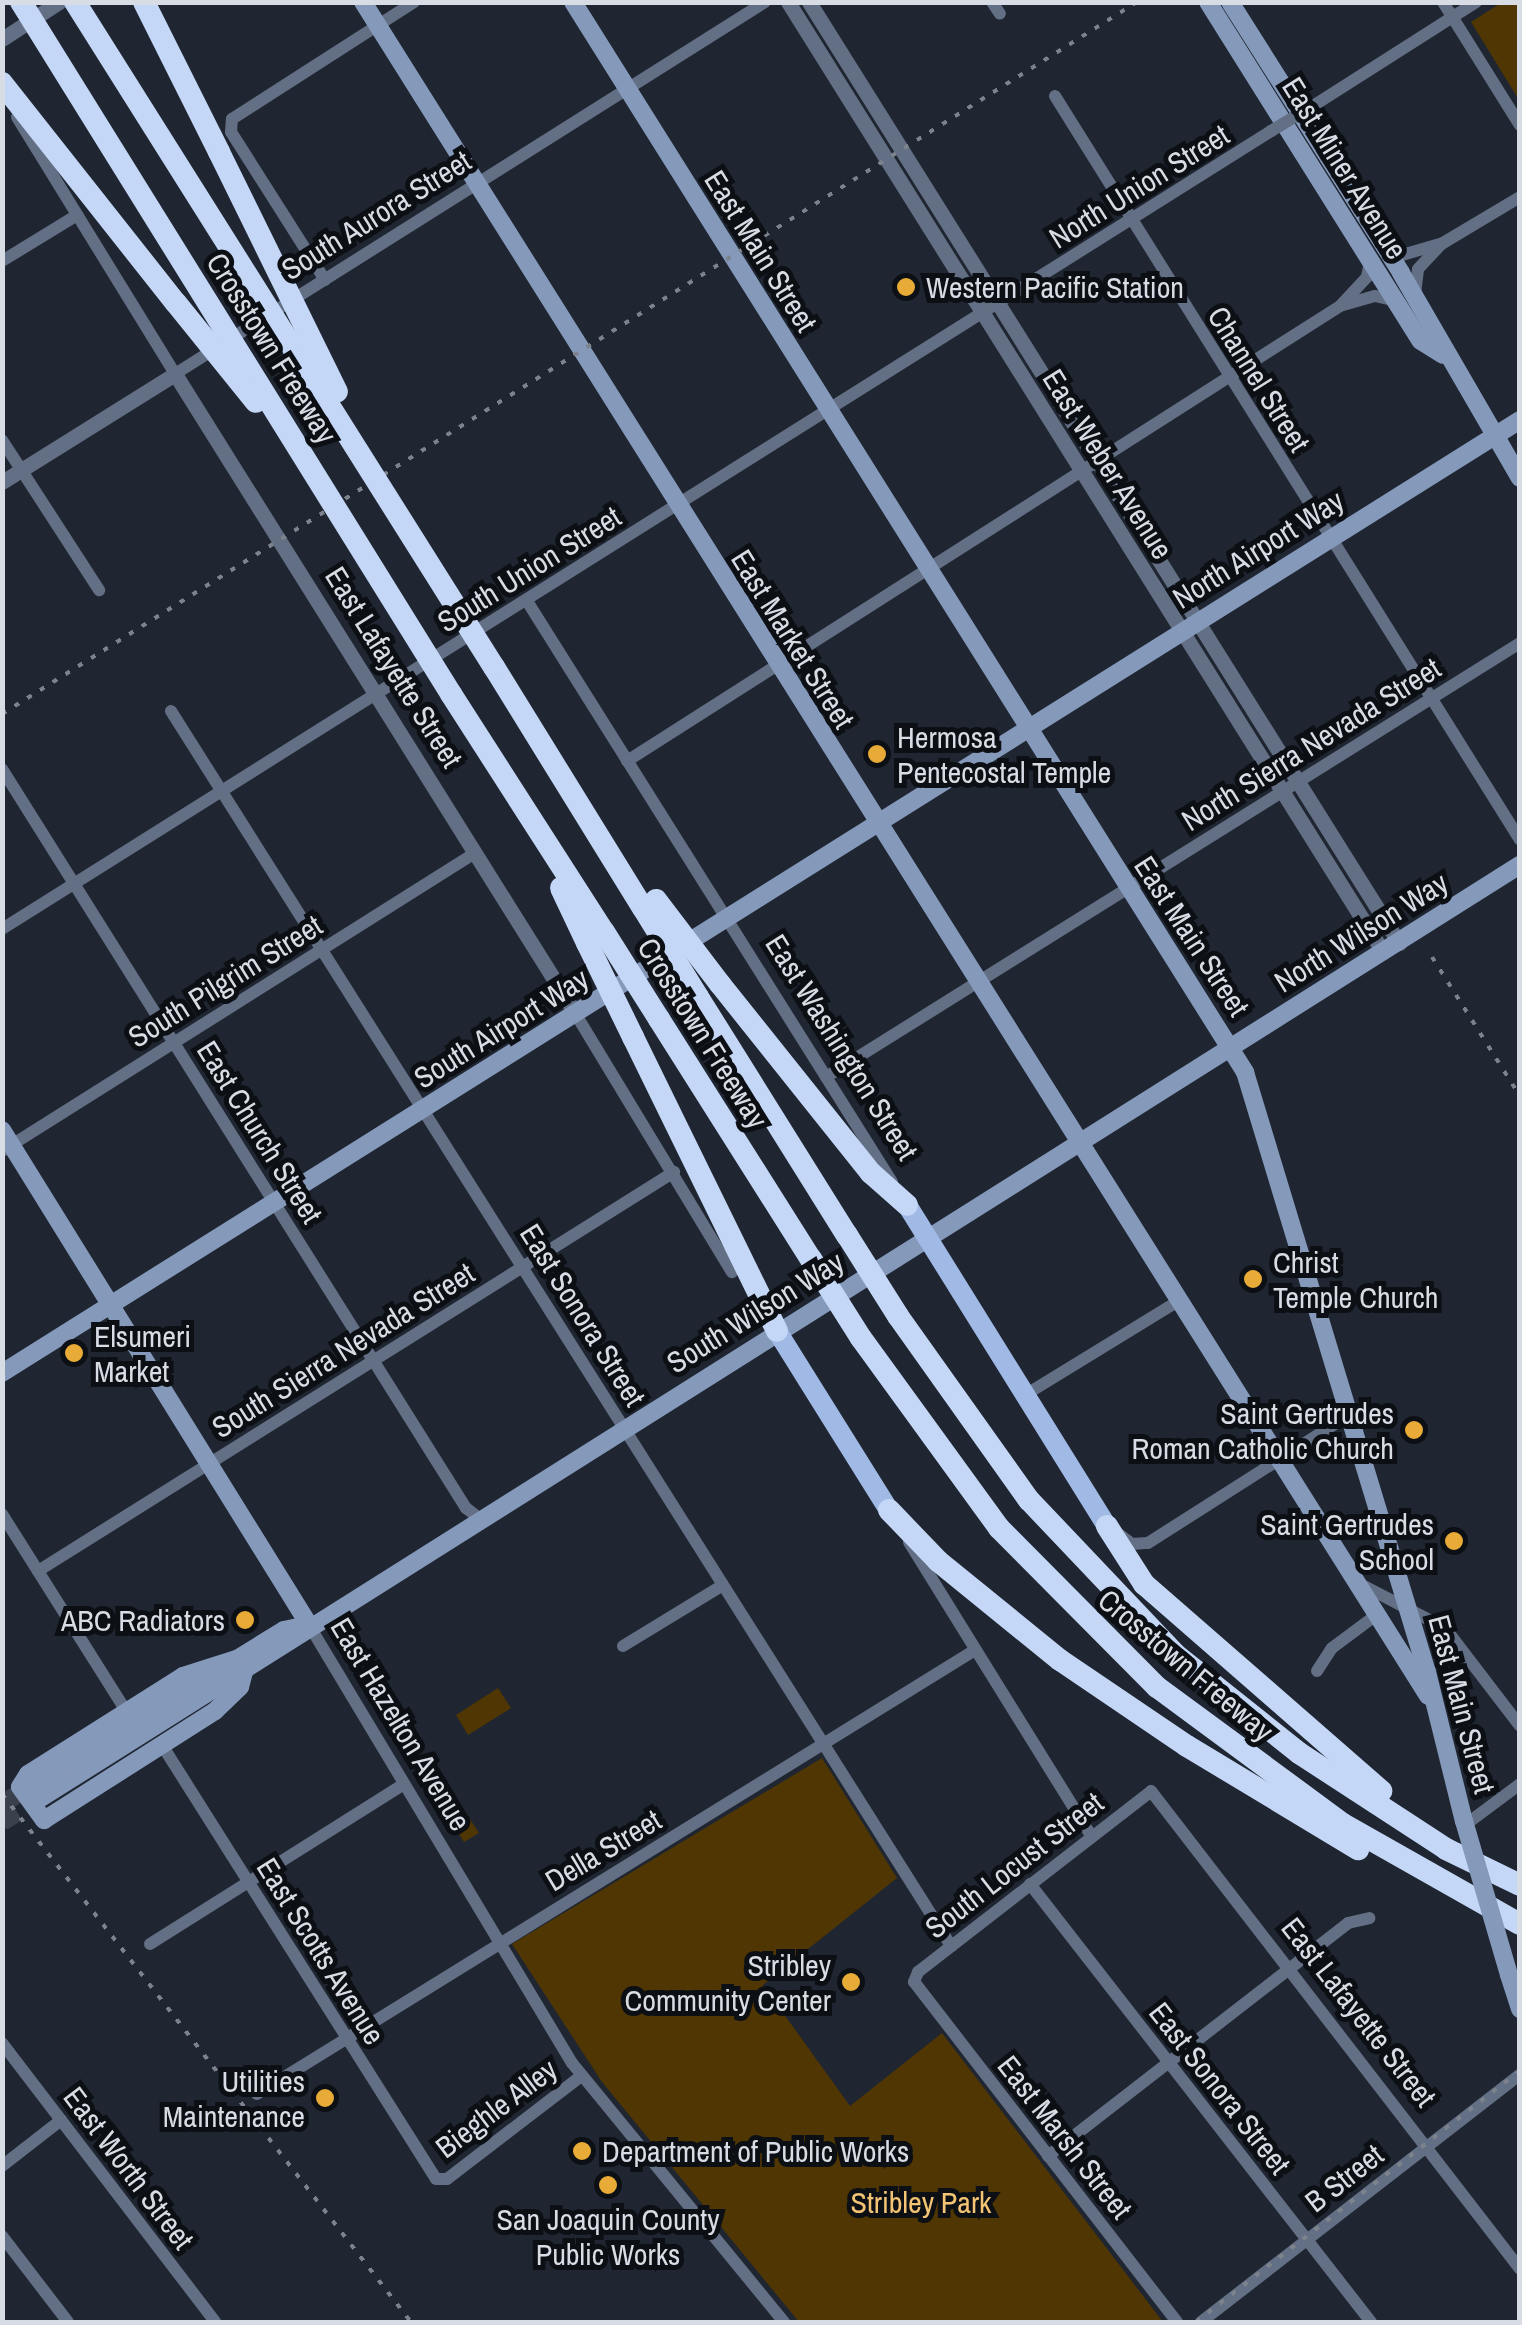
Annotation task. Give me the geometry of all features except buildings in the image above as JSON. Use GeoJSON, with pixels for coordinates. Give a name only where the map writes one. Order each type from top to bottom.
{"type":"FeatureCollection","features":[{"type":"Feature","properties":{"kind":"highway","name":"Crosstown Freeway"},"geometry":{"type":"LineString","coordinates":[[22,2],[525,813],[596,937],[659,1019],[861,1338],[947,1462],[1068,1605],[1249,1760],[1430,1874],[1520,1924]]}},
{"type":"Feature","properties":{"kind":"highway","name":"Crosstown Freeway"},"geometry":{"type":"LineString","coordinates":[[75,2],[564,778],[650,904],[698,997],[898,1316],[1029,1500],[1135,1615],[1284,1742],[1426,1836],[1520,1885]]}},
{"type":"Feature","properties":{"kind":"highway"},"geometry":{"type":"LineString","coordinates":[[144,2],[384,488]]}},
{"type":"Feature","properties":{"kind":"highway"},"geometry":{"type":"LineString","coordinates":[[2,82],[315,475]]}},
{"type":"Feature","properties":{"kind":"highway"},"geometry":{"type":"LineString","coordinates":[[650,904],[720,984],[872,1173],[907,1205]]}},
{"type":"Feature","properties":{"kind":"highway"},"geometry":{"type":"LineString","coordinates":[[596,937],[632,1037],[777,1331]]}},
{"type":"Feature","properties":{"kind":"highway"},"geometry":{"type":"LineString","coordinates":[[890,1510],[962,1582],[1140,1716],[1321,1830],[1402,1871],[1430,1874]]}},
{"type":"Feature","properties":{"kind":"highway"},"geometry":{"type":"LineString","coordinates":[[1107,1526],[1144,1584],[1426,1836]]}},
{"type":"Feature","properties":{"kind":"main road","name":"East Market Street"},"geometry":{"type":"LineString","coordinates":[[362,2],[1336,1558],[1428,1696]]}},
{"type":"Feature","properties":{"kind":"main road","name":"East Main Street"},"geometry":{"type":"LineString","coordinates":[[573,2],[1245,1072],[1408,1607],[1428,1696],[1520,2009]]}},
{"type":"Feature","properties":{"kind":"main road","name":"East Miner Avenue"},"geometry":{"type":"LineString","coordinates":[[1208,2],[1377,253],[1520,478]]}},
{"type":"Feature","properties":{"kind":"main road","name":"East Miner Avenue"},"geometry":{"type":"LineString","coordinates":[[1230,2],[1377,253]]}},
{"type":"Feature","properties":{"kind":"main road","name":"North Airport Way"},"geometry":{"type":"LineString","coordinates":[[1028,728],[1198,618],[1520,420]]}},
{"type":"Feature","properties":{"kind":"main road","name":"South Airport Way"},"geometry":{"type":"LineString","coordinates":[[2,1373],[1028,728]]}},
{"type":"Feature","properties":{"kind":"main road","name":"North Wilson Way"},"geometry":{"type":"LineString","coordinates":[[1230,1045],[1520,865]]}},
{"type":"Feature","properties":{"kind":"main road","name":"South Wilson Way"},"geometry":{"type":"LineString","coordinates":[[36,1792],[240,1665],[284,1630],[309,1626],[1230,1045]]}},
{"type":"Feature","properties":{"kind":"main road","name":"East Hazelton Avenue"},"geometry":{"type":"LineString","coordinates":[[6,1142],[112,1304],[309,1626]]}},
{"type":"Feature","properties":{"kind":"main road","name":"East Washington Street"},"geometry":{"type":"LineString","coordinates":[[907,1205],[1107,1526]]}},
{"type":"Feature","properties":{"kind":"main road"},"geometry":{"type":"LineString","coordinates":[[777,1331],[890,1510]]}},
{"type":"Feature","properties":{"kind":"main road"},"geometry":{"type":"LineString","coordinates":[[240,1665],[240,1687],[215,1711],[40,1818],[20,1780],[194,1670],[240,1665]]}},
{"type":"Feature","properties":{"kind":"street"},"geometry":{"type":"LineString","coordinates":[[2,39],[59,2]]}},
{"type":"Feature","properties":{"kind":"street"},"geometry":{"type":"LineString","coordinates":[[324,280],[230,128],[236,115],[414,2]]}},
{"type":"Feature","properties":{"kind":"street","name":"South Aurora Street"},"geometry":{"type":"LineString","coordinates":[[2,482],[765,2]]}},
{"type":"Feature","properties":{"kind":"street","name":"East Weber Avenue"},"geometry":{"type":"LineString","coordinates":[[788,2],[1282,792],[1391,947]]}},
{"type":"Feature","properties":{"kind":"street","name":"East Weber Avenue"},"geometry":{"type":"LineString","coordinates":[[809,2],[1198,618],[1299,782],[1391,947]]}},
{"type":"Feature","properties":{"kind":"street"},"geometry":{"type":"LineString","coordinates":[[1443,2],[1520,125]]}},
{"type":"Feature","properties":{"kind":"street","name":"North Union Street"},"geometry":{"type":"LineString","coordinates":[[828,410],[1476,2]]}},
{"type":"Feature","properties":{"kind":"street","name":"East Lafayette Street"},"geometry":{"type":"LineString","coordinates":[[2,94],[576,1013],[732,1272]]}},
{"type":"Feature","properties":{"kind":"street","name":"Channel Street"},"geometry":{"type":"LineString","coordinates":[[1055,96],[1520,840]]}},
{"type":"Feature","properties":{"kind":"street"},"geometry":{"type":"LineString","coordinates":[[627,761],[1230,380],[1340,306],[1368,276],[1377,253],[1406,255],[1443,243],[1520,197]]}},
{"type":"Feature","properties":{"kind":"street"},"geometry":{"type":"LineString","coordinates":[[2,260],[76,215]]}},
{"type":"Feature","properties":{"kind":"street"},"geometry":{"type":"LineString","coordinates":[[1340,306],[1376,296],[1407,300],[1418,269],[1443,243]]}},
{"type":"Feature","properties":{"kind":"street","name":"South Union Street"},"geometry":{"type":"LineString","coordinates":[[2,929],[828,410]]}},
{"type":"Feature","properties":{"kind":"street"},"geometry":{"type":"LineString","coordinates":[[2,440],[99,590]]}},
{"type":"Feature","properties":{"kind":"street","name":"East Washington Street"},"geometry":{"type":"LineString","coordinates":[[526,601],[907,1205]]}},
{"type":"Feature","properties":{"kind":"street","name":"North Sierra Nevada Street"},"geometry":{"type":"LineString","coordinates":[[1128,888],[1520,643]]}},
{"type":"Feature","properties":{"kind":"street","name":"East Sonora Street"},"geometry":{"type":"LineString","coordinates":[[171,711],[951,1946]]}},
{"type":"Feature","properties":{"kind":"street","name":"East Church Street"},"geometry":{"type":"LineString","coordinates":[[2,769],[374,1360],[479,1518]]}},
{"type":"Feature","properties":{"kind":"street","name":"South Pilgrim Street"},"geometry":{"type":"LineString","coordinates":[[6,1142],[174,1043],[475,853]]}},
{"type":"Feature","properties":{"kind":"street"},"geometry":{"type":"LineString","coordinates":[[826,1077],[1128,888]]}},
{"type":"Feature","properties":{"kind":"street","name":"South Sierra Nevada Street"},"geometry":{"type":"LineString","coordinates":[[38,1571],[674,1172]]}},
{"type":"Feature","properties":{"kind":"street"},"geometry":{"type":"LineString","coordinates":[[1025,1394],[1176,1302]]}},
{"type":"Feature","properties":{"kind":"street"},"geometry":{"type":"LineString","coordinates":[[1107,1526],[1132,1544],[1148,1543],[1348,1416]]}},
{"type":"Feature","properties":{"kind":"street"},"geometry":{"type":"LineString","coordinates":[[890,1510],[1092,1837]]}},
{"type":"Feature","properties":{"kind":"street"},"geometry":{"type":"LineString","coordinates":[[2,1514],[126,1711]]}},
{"type":"Feature","properties":{"kind":"street","name":"East Market Street"},"geometry":{"type":"LineString","coordinates":[[1336,1558],[1372,1594],[1408,1607],[1445,1628],[1520,1726]]}},
{"type":"Feature","properties":{"kind":"street"},"geometry":{"type":"LineString","coordinates":[[623,1646],[723,1585]]}},
{"type":"Feature","properties":{"kind":"street"},"geometry":{"type":"LineString","coordinates":[[1316,1671],[1332,1648],[1374,1616]]}},
{"type":"Feature","properties":{"kind":"street","name":"East Hazelton Avenue"},"geometry":{"type":"LineString","coordinates":[[309,1626],[581,2076],[784,2322]]}},
{"type":"Feature","properties":{"kind":"street","name":"Della Street"},"geometry":{"type":"LineString","coordinates":[[256,2094],[974,1650]]}},
{"type":"Feature","properties":{"kind":"street","name":"East Scotts Avenue"},"geometry":{"type":"LineString","coordinates":[[162,1745],[346,2038],[441,2180]]}},
{"type":"Feature","properties":{"kind":"street"},"geometry":{"type":"LineString","coordinates":[[150,1944],[404,1784]]}},
{"type":"Feature","properties":{"kind":"street"},"geometry":{"type":"LineString","coordinates":[[1466,1823],[1520,1784]]}},
{"type":"Feature","properties":{"kind":"street","name":"East Lafayette Street"},"geometry":{"type":"LineString","coordinates":[[1150,1791],[1520,2269]]}},
{"type":"Feature","properties":{"kind":"street","name":"South Locust Street"},"geometry":{"type":"LineString","coordinates":[[914,1982],[951,1946],[1150,1791]]}},
{"type":"Feature","properties":{"kind":"street","name":"East Sonora Street"},"geometry":{"type":"LineString","coordinates":[[1030,1884],[1371,2322]]}},
{"type":"Feature","properties":{"kind":"street"},"geometry":{"type":"LineString","coordinates":[[1048,2156],[1348,1923],[1369,1918]]}},
{"type":"Feature","properties":{"kind":"street","name":"East Marsh Street"},"geometry":{"type":"LineString","coordinates":[[914,1982],[1177,2322]]}},
{"type":"Feature","properties":{"kind":"street","name":"East Worth Street"},"geometry":{"type":"LineString","coordinates":[[2,2044],[215,2322]]}},
{"type":"Feature","properties":{"kind":"street","name":"B Street"},"geometry":{"type":"LineString","coordinates":[[1201,2322],[1520,2075]]}},
{"type":"Feature","properties":{"kind":"street","name":"Bieghle Alley"},"geometry":{"type":"LineString","coordinates":[[441,2180],[581,2076]]}},
{"type":"Feature","properties":{"kind":"street"},"geometry":{"type":"LineString","coordinates":[[2,2166],[61,2120]]}},
{"type":"Feature","properties":{"kind":"street"},"geometry":{"type":"LineString","coordinates":[[2,2236],[68,2322]]}},
{"type":"Feature","properties":{"kind":"green space"},"geometry":{"type":"Polygon","coordinates":[[[1501,3],[1519,3],[1519,100],[1471,22],[1501,3]]]}},
{"type":"Feature","properties":{"kind":"green space"},"geometry":{"type":"Polygon","coordinates":[[[498,1688],[511,1708],[468,1735],[456,1715],[498,1688]]]}},
{"type":"Feature","properties":{"kind":"green space","name":"Stribley Park"},"geometry":{"type":"Polygon","coordinates":[[[822,1758],[897,1878],[763,1985],[850,2106],[942,2033],[1163,2322],[799,2322],[602,2082],[512,1944],[822,1758]]]}},
{"type":"Feature","properties":{"kind":"green space"},"geometry":{"type":"Polygon","coordinates":[[[446,1782],[479,1833],[464,1842],[432,1791],[446,1782]]]}},
{"type":"Feature","properties":{"kind":"tunnel"},"geometry":{"type":"LineString","coordinates":[[2,1804],[32,1785]]}},
{"type":"Feature","properties":{"kind":"tunnel"},"geometry":{"type":"LineString","coordinates":[[2,1822],[41,1798]]}},
{"type":"Feature","properties":{"kind":"railway"},"geometry":{"type":"LineString","coordinates":[[2,714],[1137,2]]}},
{"type":"Feature","properties":{"kind":"railway"},"geometry":{"type":"LineString","coordinates":[[1432,957],[1520,1096]]}},
{"type":"Feature","properties":{"kind":"railway"},"geometry":{"type":"LineString","coordinates":[[2,1794],[411,2322]]}},
{"type":"Feature","properties":{"kind":"railway"},"geometry":{"type":"LineString","coordinates":[[1196,2322],[1520,2071]]}},
{"type":"Feature","properties":{"kind":"place","name":"Western Pacific Station"},"geometry":{"type":"Point","coordinates":[906,287]}},
{"type":"Feature","properties":{"kind":"place","name":"Hermosa Pentecostal Temple"},"geometry":{"type":"Point","coordinates":[877,754]}},
{"type":"Feature","properties":{"kind":"place","name":"Christ Temple Church"},"geometry":{"type":"Point","coordinates":[1253,1279]}},
{"type":"Feature","properties":{"kind":"place","name":"Elsumeri Market"},"geometry":{"type":"Point","coordinates":[74,1353]}},
{"type":"Feature","properties":{"kind":"place","name":"Saint Gertrudes Roman Catholic Church"},"geometry":{"type":"Point","coordinates":[1414,1430]}},
{"type":"Feature","properties":{"kind":"place","name":"Saint Gertrudes School"},"geometry":{"type":"Point","coordinates":[1454,1541]}},
{"type":"Feature","properties":{"kind":"place","name":"ABC Radiators"},"geometry":{"type":"Point","coordinates":[245,1620]}},
{"type":"Feature","properties":{"kind":"place","name":"Stribley Community Center"},"geometry":{"type":"Point","coordinates":[851,1982]}},
{"type":"Feature","properties":{"kind":"place","name":"Utilities Maintenance"},"geometry":{"type":"Point","coordinates":[325,2098]}},
{"type":"Feature","properties":{"kind":"place","name":"Department of Public Works"},"geometry":{"type":"Point","coordinates":[582,2151]}},
{"type":"Feature","properties":{"kind":"place","name":"San Joaquin County Public Works"},"geometry":{"type":"Point","coordinates":[608,2185]}}]}
